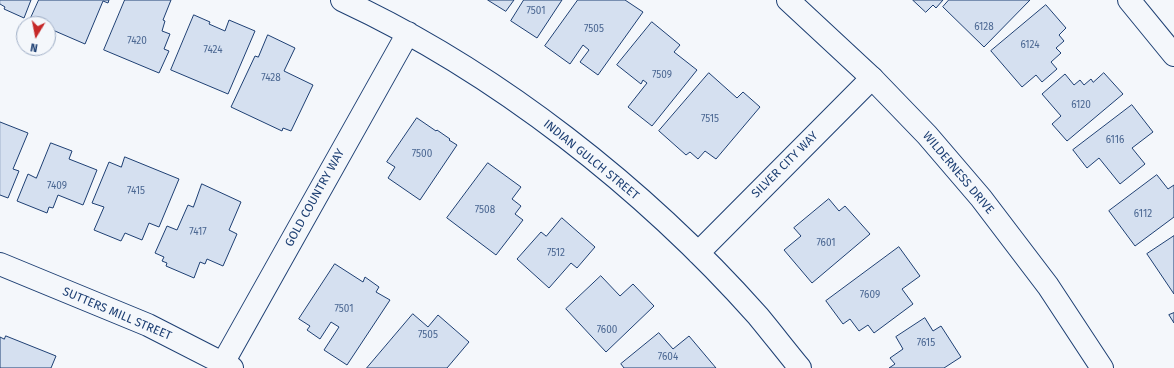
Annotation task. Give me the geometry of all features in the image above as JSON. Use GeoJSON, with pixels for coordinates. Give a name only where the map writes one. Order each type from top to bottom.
{"type":"FeatureCollection","features":[{"type":"Feature","properties":{"kind":"street","name":"INDIAN GULCH STREET"},"geometry":{"type":"LineString","coordinates":[[342,0],[408,33],[481,77],[557,131],[612,174],[698,253],[758,317],[800,368]]}},
{"type":"Feature","properties":{"kind":"street","name":"WILDERNESS DRIVE"},"geometry":{"type":"LineString","coordinates":[[788,0],[872,78],[927,135],[981,198],[1048,286],[1102,368]]}},
{"type":"Feature","properties":{"kind":"street"},"geometry":{"type":"LineString","coordinates":[[1129,0],[1174,55]]}},
{"type":"Feature","properties":{"kind":"street","name":"GOLD COUNTRY WAY"},"geometry":{"type":"LineString","coordinates":[[227,365],[408,33]]}},
{"type":"Feature","properties":{"kind":"street","name":"SILVER CITY WAY"},"geometry":{"type":"LineString","coordinates":[[698,253],[872,78]]}},
{"type":"Feature","properties":{"kind":"street","name":"SUTTERS MILL STREET"},"geometry":{"type":"LineString","coordinates":[[0,264],[148,325],[227,365]]}},
{"type":"Feature","properties":{"kind":"building"},"geometry":{"type":"Polygon","coordinates":[[[0,0],[31,0],[25,16],[20,16],[4,9],[5,7],[0,4],[0,0]]]}},
{"type":"Feature","properties":{"kind":"building"},"geometry":{"type":"Polygon","coordinates":[[[39,0],[109,0],[108,3],[103,1],[85,44],[56,31],[56,16],[32,16],[39,0]]]}},
{"type":"Feature","properties":{"kind":"building"},"geometry":{"type":"Polygon","coordinates":[[[125,0],[171,0],[163,20],[165,21],[162,31],[170,34],[164,49],[169,51],[159,73],[104,50],[125,0]]]}},
{"type":"Feature","properties":{"kind":"building"},"geometry":{"type":"Polygon","coordinates":[[[488,0],[514,0],[506,11],[488,0]]]}},
{"type":"Feature","properties":{"kind":"building"},"geometry":{"type":"Polygon","coordinates":[[[524,0],[562,0],[537,38],[511,21],[524,0]]]}},
{"type":"Feature","properties":{"kind":"building"},"geometry":{"type":"Polygon","coordinates":[[[578,0],[625,0],[643,12],[598,75],[580,62],[589,50],[583,45],[570,64],[545,46],[578,0]]]}},
{"type":"Feature","properties":{"kind":"building"},"geometry":{"type":"Polygon","coordinates":[[[913,0],[943,0],[936,8],[933,5],[926,12],[913,0]]]}},
{"type":"Feature","properties":{"kind":"building"},"geometry":{"type":"Polygon","coordinates":[[[949,0],[1030,0],[984,47],[943,7],[949,0]]]}},
{"type":"Feature","properties":{"kind":"building"},"geometry":{"type":"Polygon","coordinates":[[[1046,5],[1066,28],[1059,35],[1064,41],[1056,48],[1061,53],[1051,62],[1057,69],[1042,82],[1036,75],[1022,87],[991,51],[1046,5]]]}},
{"type":"Feature","properties":{"kind":"building"},"geometry":{"type":"Polygon","coordinates":[[[194,15],[225,31],[229,20],[255,31],[228,94],[171,70],[194,15]]]}},
{"type":"Feature","properties":{"kind":"building"},"geometry":{"type":"Polygon","coordinates":[[[652,22],[680,45],[674,52],[697,70],[652,126],[628,107],[647,83],[643,80],[641,84],[617,65],[652,22]]]}},
{"type":"Feature","properties":{"kind":"building"},"geometry":{"type":"Polygon","coordinates":[[[268,35],[295,48],[284,71],[313,85],[291,131],[283,128],[282,131],[231,107],[255,56],[258,57],[268,35]]]}},
{"type":"Feature","properties":{"kind":"building"},"geometry":{"type":"Polygon","coordinates":[[[709,73],[737,98],[743,92],[760,107],[716,159],[705,151],[698,159],[690,152],[686,155],[659,131],[709,73]]]}},
{"type":"Feature","properties":{"kind":"building"},"geometry":{"type":"Polygon","coordinates":[[[1104,73],[1123,94],[1067,141],[1052,124],[1061,116],[1042,94],[1065,74],[1074,85],[1080,80],[1084,85],[1091,79],[1093,82],[1104,73]]]}},
{"type":"Feature","properties":{"kind":"building"},"geometry":{"type":"Polygon","coordinates":[[[1132,105],[1153,132],[1132,148],[1145,164],[1120,184],[1099,158],[1087,168],[1073,150],[1132,105]]]}},
{"type":"Feature","properties":{"kind":"building"},"geometry":{"type":"Polygon","coordinates":[[[417,118],[436,131],[437,130],[457,145],[420,200],[388,178],[395,167],[387,162],[417,118]]]}},
{"type":"Feature","properties":{"kind":"building"},"geometry":{"type":"Polygon","coordinates":[[[0,122],[28,133],[13,169],[19,171],[8,198],[0,195],[0,122]]]}},
{"type":"Feature","properties":{"kind":"building"},"geometry":{"type":"Polygon","coordinates":[[[51,143],[72,151],[69,159],[97,170],[83,205],[58,195],[53,208],[49,207],[47,213],[17,201],[28,174],[36,178],[51,143]]]}},
{"type":"Feature","properties":{"kind":"building"},"geometry":{"type":"Polygon","coordinates":[[[125,157],[179,179],[159,227],[149,223],[142,240],[125,233],[121,241],[94,230],[104,207],[92,203],[109,162],[121,167],[125,157]]]}},
{"type":"Feature","properties":{"kind":"building"},"geometry":{"type":"Polygon","coordinates":[[[488,163],[521,187],[512,199],[521,206],[515,214],[523,220],[496,255],[447,218],[488,163]]]}},
{"type":"Feature","properties":{"kind":"building"},"geometry":{"type":"Polygon","coordinates":[[[1157,175],[1168,189],[1174,185],[1174,217],[1135,246],[1109,211],[1157,175]]]}},
{"type":"Feature","properties":{"kind":"building"},"geometry":{"type":"Polygon","coordinates":[[[202,184],[241,202],[229,230],[237,234],[223,266],[207,259],[205,264],[200,262],[194,278],[166,266],[167,263],[162,261],[164,257],[155,253],[167,226],[177,230],[188,205],[193,207],[202,184]]]}},
{"type":"Feature","properties":{"kind":"building"},"geometry":{"type":"Polygon","coordinates":[[[829,199],[839,211],[845,206],[870,234],[812,283],[784,250],[801,236],[794,228],[829,199]]]}},
{"type":"Feature","properties":{"kind":"building"},"geometry":{"type":"Polygon","coordinates":[[[562,218],[595,247],[577,268],[571,263],[549,288],[517,259],[541,232],[546,236],[562,218]]]}},
{"type":"Feature","properties":{"kind":"building"},"geometry":{"type":"Polygon","coordinates":[[[1174,236],[1174,294],[1147,254],[1174,236]]]}},
{"type":"Feature","properties":{"kind":"building"},"geometry":{"type":"Polygon","coordinates":[[[899,247],[920,276],[902,289],[913,304],[874,333],[868,325],[859,331],[850,319],[843,324],[826,301],[899,247]]]}},
{"type":"Feature","properties":{"kind":"building"},"geometry":{"type":"Polygon","coordinates":[[[335,264],[363,282],[365,277],[379,287],[376,292],[390,300],[347,365],[324,350],[339,327],[331,322],[320,339],[307,330],[310,326],[299,319],[335,264]]]}},
{"type":"Feature","properties":{"kind":"building"},"geometry":{"type":"Polygon","coordinates":[[[601,276],[620,296],[633,284],[654,306],[606,352],[566,309],[601,276]]]}},
{"type":"Feature","properties":{"kind":"building"},"geometry":{"type":"Polygon","coordinates":[[[1174,313],[1174,323],[1169,315],[1174,313]]]}},
{"type":"Feature","properties":{"kind":"building"},"geometry":{"type":"Polygon","coordinates":[[[413,314],[428,327],[438,315],[469,342],[447,368],[367,368],[413,314]]]}},
{"type":"Feature","properties":{"kind":"building"},"geometry":{"type":"Polygon","coordinates":[[[925,318],[933,331],[941,326],[961,357],[944,368],[889,368],[895,364],[890,358],[903,349],[896,337],[925,318]]]}},
{"type":"Feature","properties":{"kind":"building"},"geometry":{"type":"Polygon","coordinates":[[[659,333],[673,349],[689,336],[716,368],[624,368],[621,364],[659,333]]]}},
{"type":"Feature","properties":{"kind":"building"},"geometry":{"type":"Polygon","coordinates":[[[6,336],[56,356],[51,368],[0,368],[0,337],[4,339],[6,336]]]}}]}
